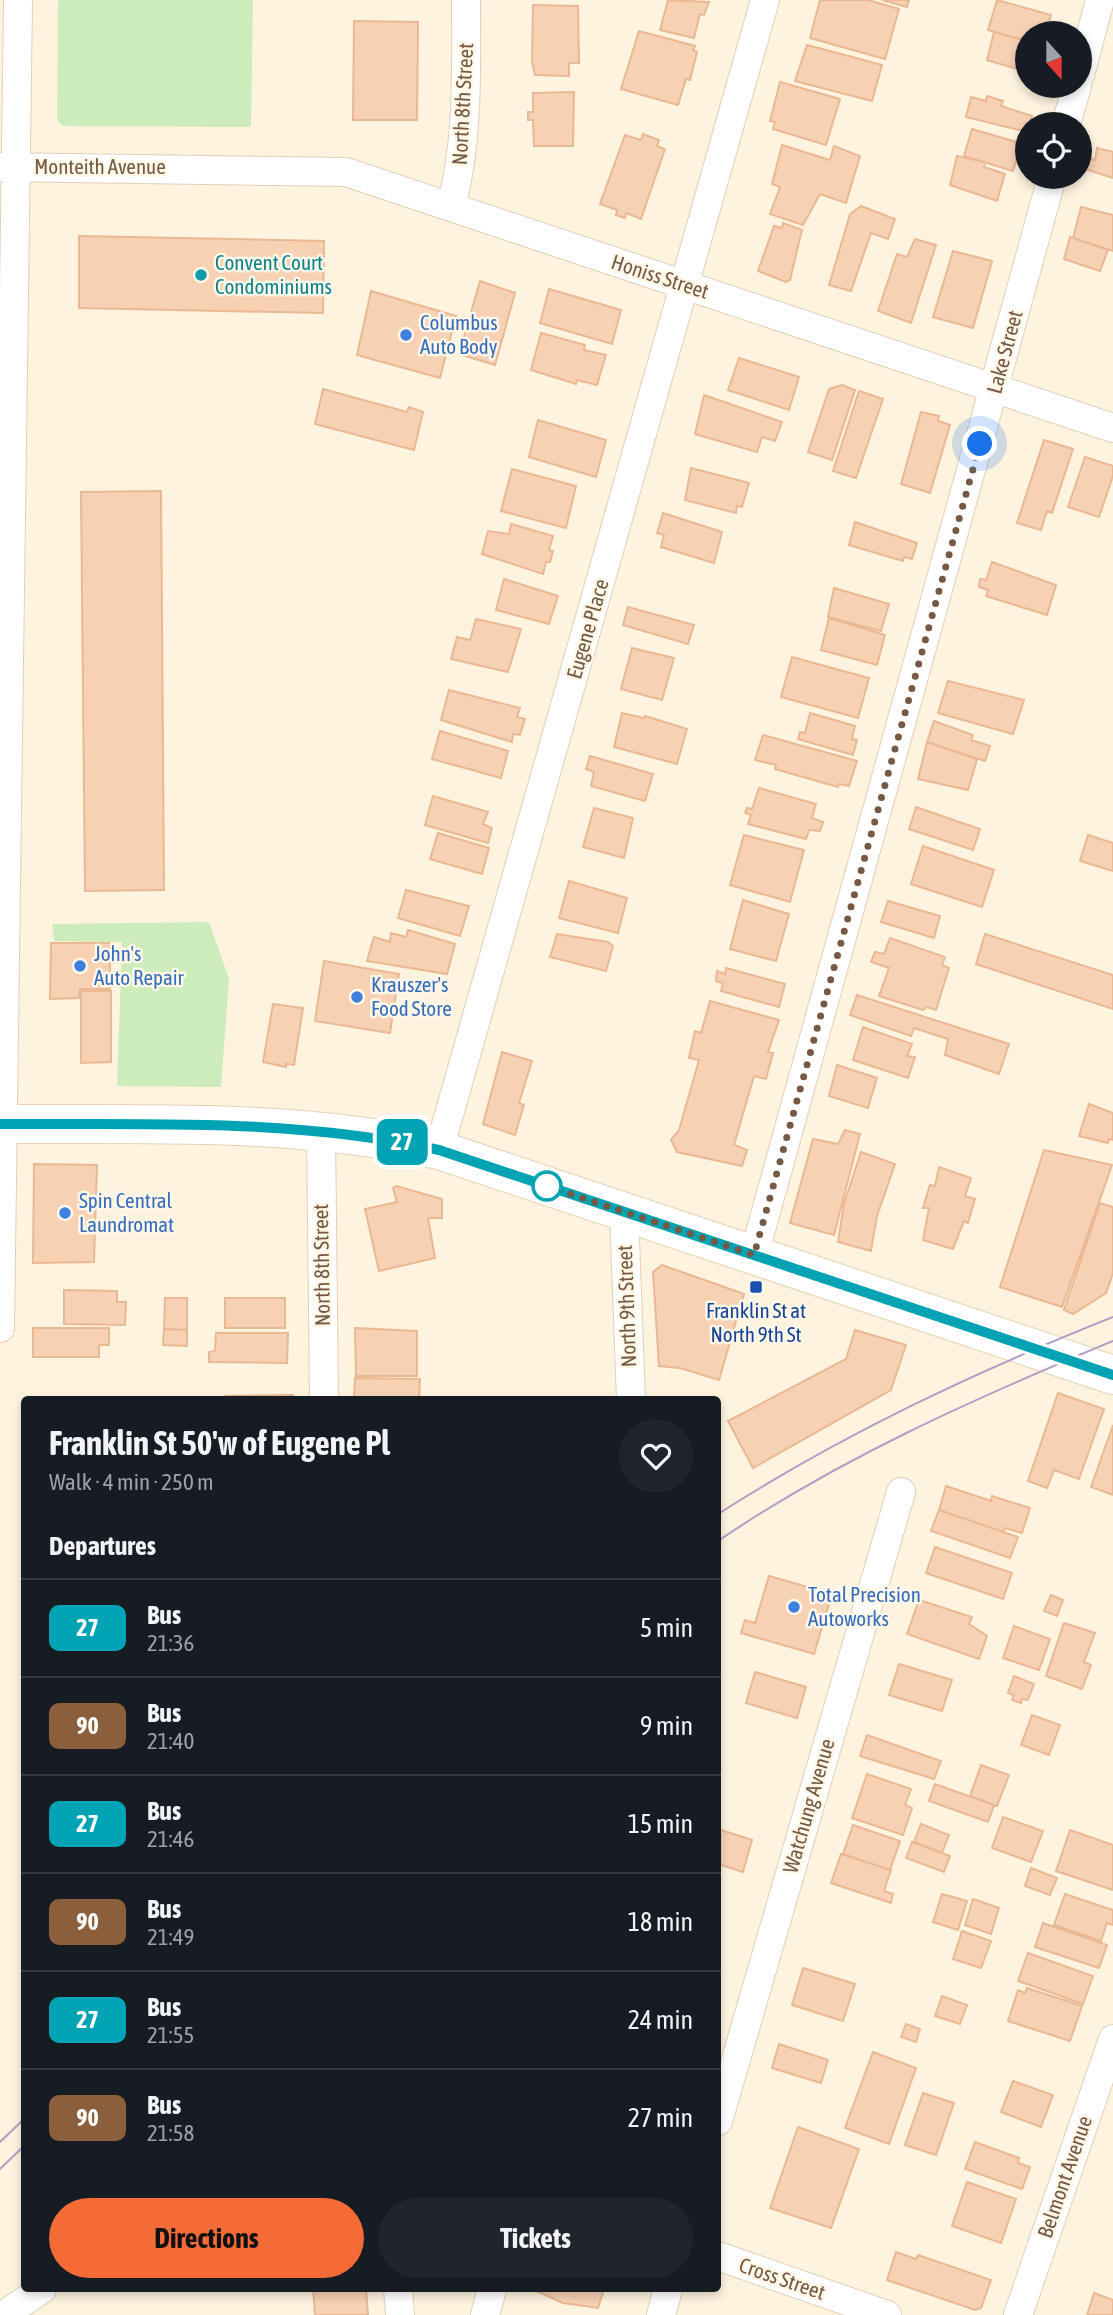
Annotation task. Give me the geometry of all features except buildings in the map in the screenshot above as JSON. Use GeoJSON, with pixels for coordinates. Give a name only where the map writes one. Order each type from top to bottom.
{"type":"FeatureCollection","features":[{"type":"Feature","properties":{"kind":"main road"},"geometry":{"type":"LineString","coordinates":[[2,1124],[232,1124],[379,1137],[439,1150],[1113,1375]]}},
{"type":"Feature","properties":{"kind":"street"},"geometry":{"type":"LineString","coordinates":[[0,1328],[8,167],[18,0]]}},
{"type":"Feature","properties":{"kind":"street","name":"North 8th Street"},"geometry":{"type":"LineString","coordinates":[[451,207],[463,155],[465,130],[466,0]]}},
{"type":"Feature","properties":{"kind":"street","name":"Eugene Place"},"geometry":{"type":"LineString","coordinates":[[439,1150],[765,0]]}},
{"type":"Feature","properties":{"kind":"street"},"geometry":{"type":"LineString","coordinates":[[1092,30],[1100,0]]}},
{"type":"Feature","properties":{"kind":"street","name":"Monteith Avenue"},"geometry":{"type":"LineString","coordinates":[[8,167],[200,168]]}},
{"type":"Feature","properties":{"kind":"street","name":"Honiss Street"},"geometry":{"type":"LineString","coordinates":[[200,168],[346,172],[1113,428]]}},
{"type":"Feature","properties":{"kind":"street","name":"Lake Street"},"geometry":{"type":"LineString","coordinates":[[754,1255],[996,389],[1049,189]]}},
{"type":"Feature","properties":{"kind":"street","name":"North 8th Street"},"geometry":{"type":"LineString","coordinates":[[321,1130],[324,1396]]}},
{"type":"Feature","properties":{"kind":"street","name":"North 9th Street"},"geometry":{"type":"LineString","coordinates":[[624,1212],[631,1396]]}},
{"type":"Feature","properties":{"kind":"street","name":"Watchung Avenue"},"geometry":{"type":"LineString","coordinates":[[721,2098],[727,2051],[901,1492]]}},
{"type":"Feature","properties":{"kind":"street","name":"Belmont Avenue"},"geometry":{"type":"LineString","coordinates":[[1017,2315],[1113,2039]]}},
{"type":"Feature","properties":{"kind":"street","name":"Cross Street"},"geometry":{"type":"LineString","coordinates":[[721,2257],[887,2315]]}},
{"type":"Feature","properties":{"kind":"street"},"geometry":{"type":"LineString","coordinates":[[4,2315],[38,2292]]}},
{"type":"Feature","properties":{"kind":"street"},"geometry":{"type":"LineString","coordinates":[[398,2292],[400,2315]]}},
{"type":"Feature","properties":{"kind":"street"},"geometry":{"type":"LineString","coordinates":[[485,2315],[491,2292]]}},
{"type":"Feature","properties":{"kind":"street"},"geometry":{"type":"LineString","coordinates":[[661,2315],[667,2292]]}},
{"type":"Feature","properties":{"kind":"green space"},"geometry":{"type":"Polygon","coordinates":[[[58,0],[253,0],[251,127],[63,126],[57,120],[58,0]]]}},
{"type":"Feature","properties":{"kind":"green space"},"geometry":{"type":"Polygon","coordinates":[[[209,922],[229,979],[221,1087],[117,1086],[122,942],[54,941],[52,924],[209,922]]]}},
{"type":"Feature","properties":{"kind":"tram line"},"geometry":{"type":"LineString","coordinates":[[721,1512],[813,1457],[911,1406],[960,1382],[1113,1317]]}},
{"type":"Feature","properties":{"kind":"tram line"},"geometry":{"type":"LineString","coordinates":[[721,1539],[860,1456],[960,1407],[1113,1341]]}},
{"type":"Feature","properties":{"kind":"tram line"},"geometry":{"type":"LineString","coordinates":[[0,2142],[21,2122]]}},
{"type":"Feature","properties":{"kind":"tram line"},"geometry":{"type":"LineString","coordinates":[[0,2169],[21,2149]]}},
{"type":"Feature","properties":{"kind":"bus line","name":"27"},"geometry":{"type":"LineString","coordinates":[[0,1124],[232,1124],[379,1137],[439,1150],[1113,1375]]}},
{"type":"Feature","properties":{"kind":"place","name":"Convent Court Condominiums"},"geometry":{"type":"Point","coordinates":[201,275]}},
{"type":"Feature","properties":{"kind":"place","name":"Columbus Auto Body"},"geometry":{"type":"Point","coordinates":[406,335]}},
{"type":"Feature","properties":{"kind":"place","name":"John's Auto Repair"},"geometry":{"type":"Point","coordinates":[80,966]}},
{"type":"Feature","properties":{"kind":"place","name":"Krauszer's Food Store"},"geometry":{"type":"Point","coordinates":[357,997]}},
{"type":"Feature","properties":{"kind":"place","name":"Spin Central Laundromat"},"geometry":{"type":"Point","coordinates":[65,1213]}},
{"type":"Feature","properties":{"kind":"place","name":"Franklin St at North 9th St"},"geometry":{"type":"Point","coordinates":[756,1287]}},
{"type":"Feature","properties":{"kind":"place","name":"Total Precision Autoworks"},"geometry":{"type":"Point","coordinates":[794,1607]}},
{"type":"Feature","properties":{"kind":"route"},"geometry":{"type":"LineString","coordinates":[[547,1186],[754,1255],[980,444]]}}]}
